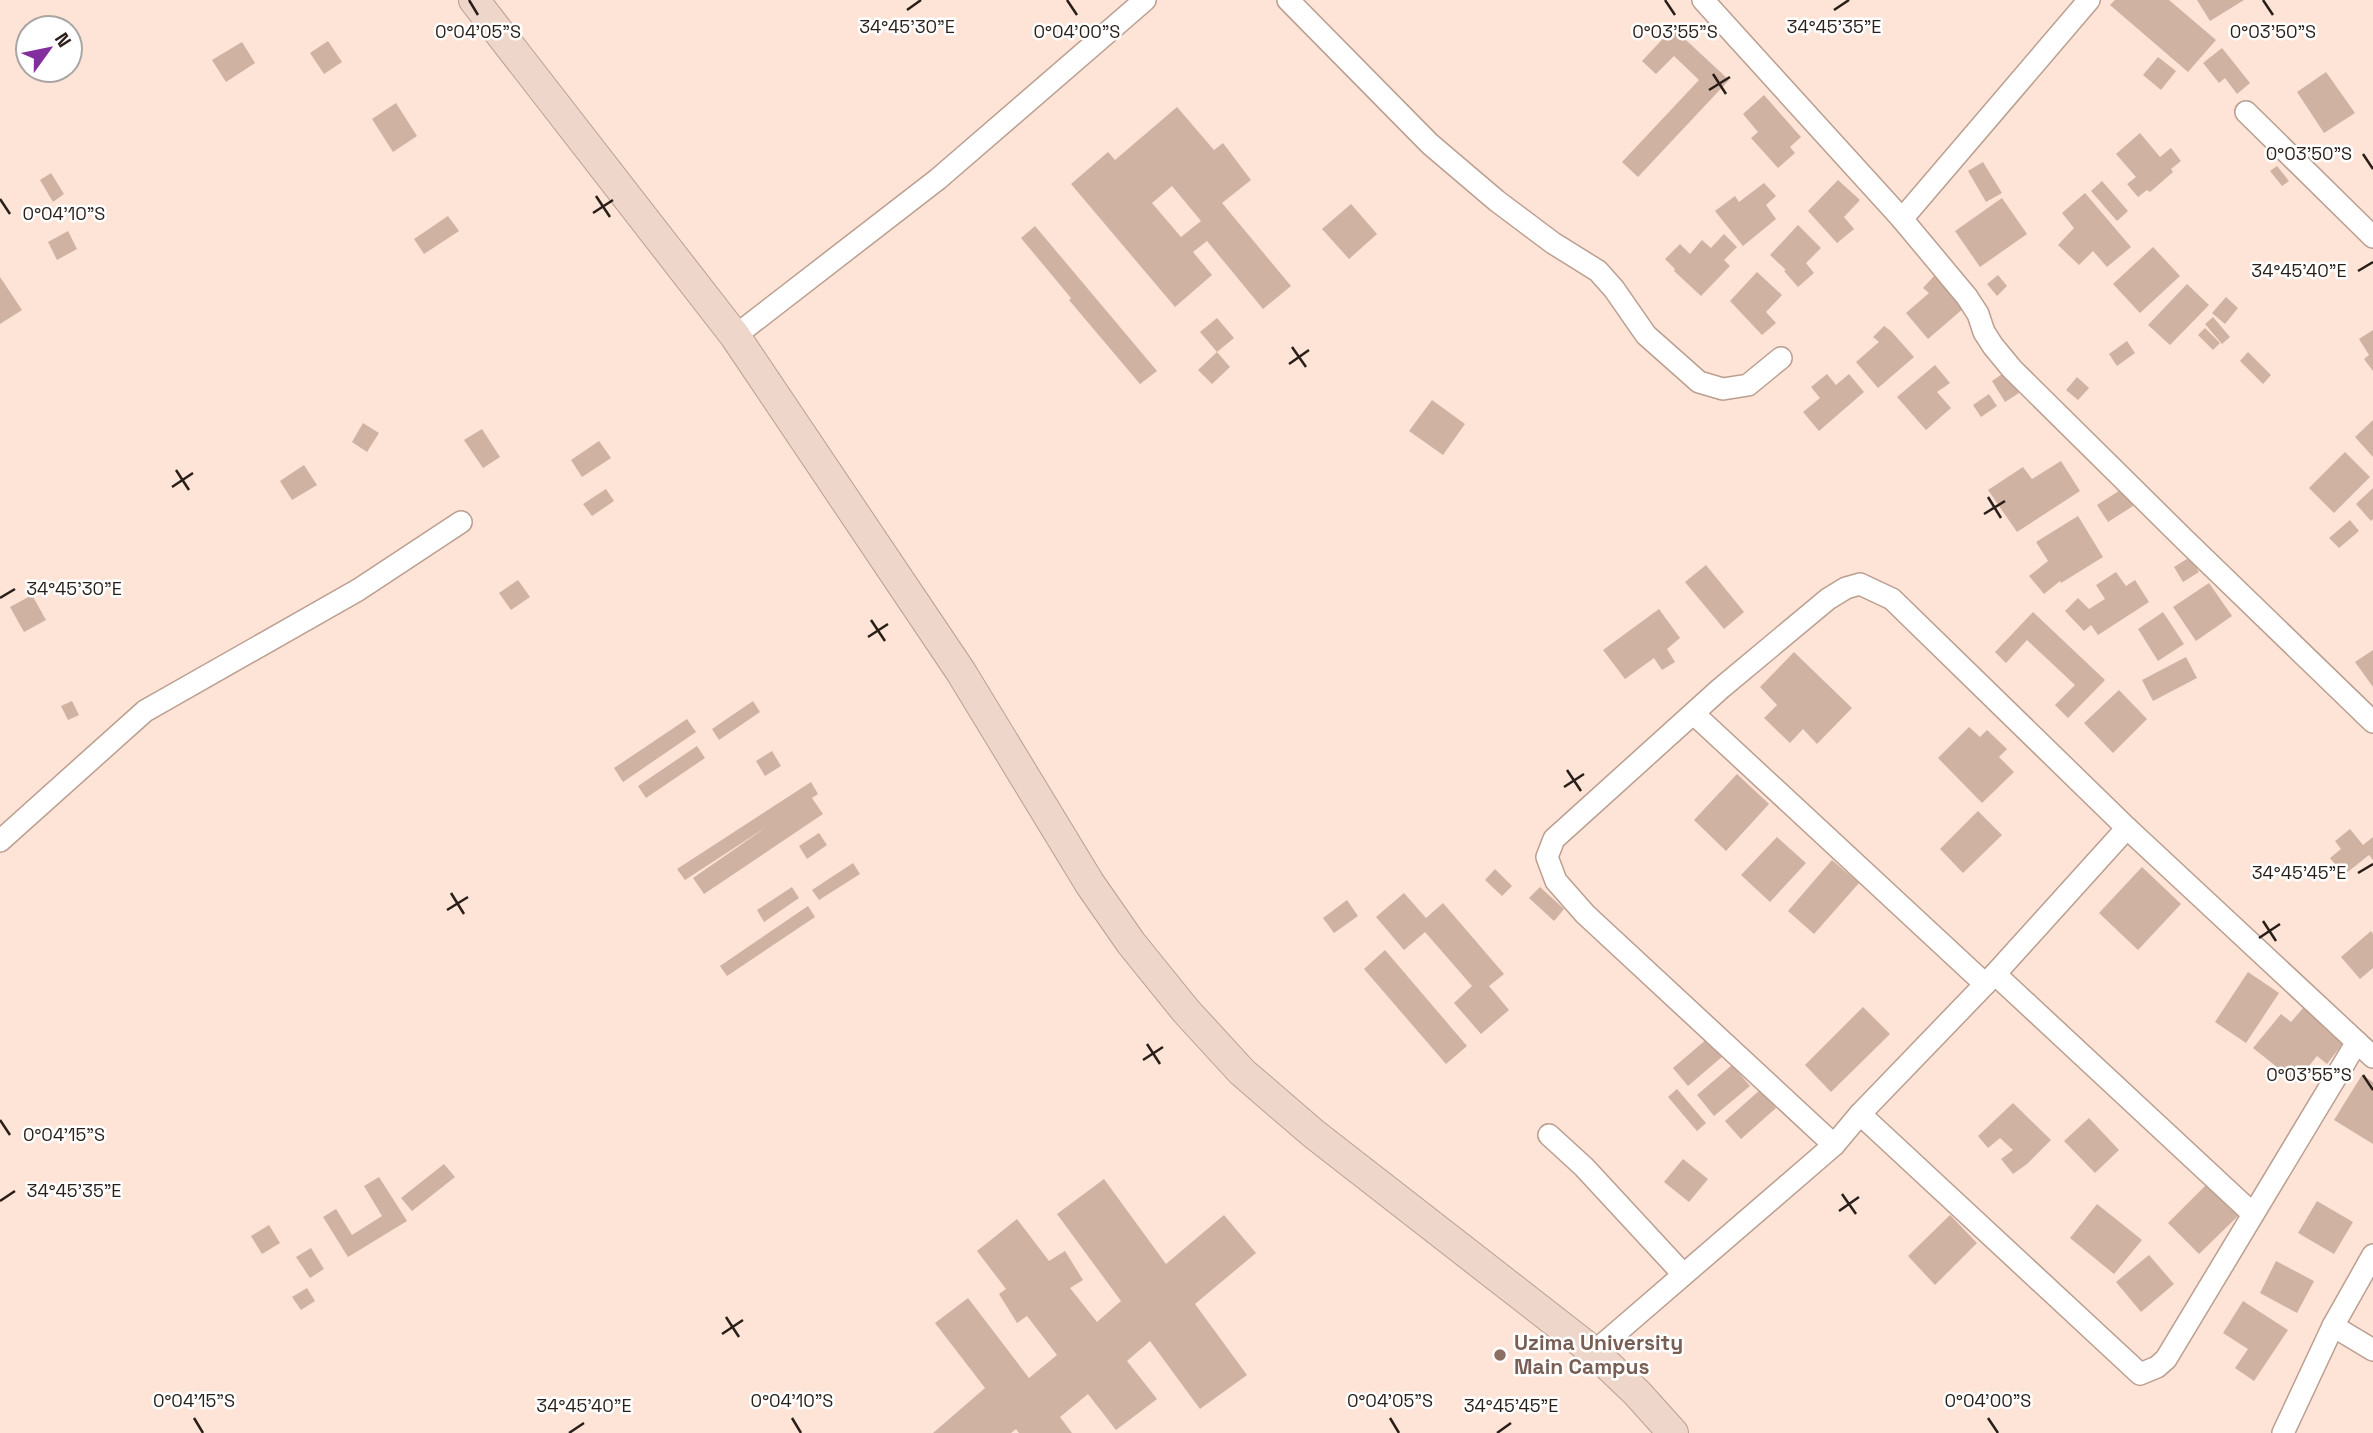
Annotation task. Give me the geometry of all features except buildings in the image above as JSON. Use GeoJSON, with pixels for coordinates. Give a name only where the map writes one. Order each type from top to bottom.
{"type":"FeatureCollection","features":[{"type":"Feature","properties":{"kind":"main road"},"geometry":{"type":"LineString","coordinates":[[474,0],[734,336],[961,672],[1090,884],[1131,943],[1186,1011],[1242,1072],[1314,1134],[1594,1352],[1637,1393],[1673,1433]]}},
{"type":"Feature","properties":{"kind":"street"},"geometry":{"type":"LineString","coordinates":[[734,336],[938,179],[1145,0]]}},
{"type":"Feature","properties":{"kind":"street"},"geometry":{"type":"LineString","coordinates":[[1288,0],[1430,144],[1497,201],[1553,243],[1598,271],[1646,335],[1699,382],[1723,389],[1748,384],[1781,358]]}},
{"type":"Feature","properties":{"kind":"street"},"geometry":{"type":"LineString","coordinates":[[1703,0],[1902,219],[1967,297],[1978,314],[1984,332],[2012,369],[2373,722]]}},
{"type":"Feature","properties":{"kind":"street"},"geometry":{"type":"LineString","coordinates":[[1902,219],[2089,0]]}},
{"type":"Feature","properties":{"kind":"street"},"geometry":{"type":"LineString","coordinates":[[2246,112],[2373,237]]}},
{"type":"Feature","properties":{"kind":"street"},"geometry":{"type":"LineString","coordinates":[[0,841],[145,710],[358,590],[461,522]]}},
{"type":"Feature","properties":{"kind":"street"},"geometry":{"type":"LineString","coordinates":[[1833,1145],[1586,914],[1556,881],[1547,857],[1554,839],[1693,714],[1828,599],[1846,588],[1860,584],[1892,599],[2127,828],[2373,1057]]}},
{"type":"Feature","properties":{"kind":"street"},"geometry":{"type":"LineString","coordinates":[[1693,714],[2253,1214]]}},
{"type":"Feature","properties":{"kind":"street"},"geometry":{"type":"LineString","coordinates":[[1594,1352],[1833,1145],[1990,979],[2127,828]]}},
{"type":"Feature","properties":{"kind":"street"},"geometry":{"type":"LineString","coordinates":[[1860,1114],[2140,1374],[2157,1367],[2166,1359],[2357,1042]]}},
{"type":"Feature","properties":{"kind":"street"},"geometry":{"type":"LineString","coordinates":[[1549,1135],[1584,1167],[1683,1274]]}},
{"type":"Feature","properties":{"kind":"street"},"geometry":{"type":"LineString","coordinates":[[2283,1433],[2333,1326],[2373,1255]]}},
{"type":"Feature","properties":{"kind":"street"},"geometry":{"type":"LineString","coordinates":[[2333,1326],[2373,1350]]}},
{"type":"Feature","properties":{"kind":"place","name":"Uzima University Main Campus"},"geometry":{"type":"Point","coordinates":[1500,1355]}}]}
